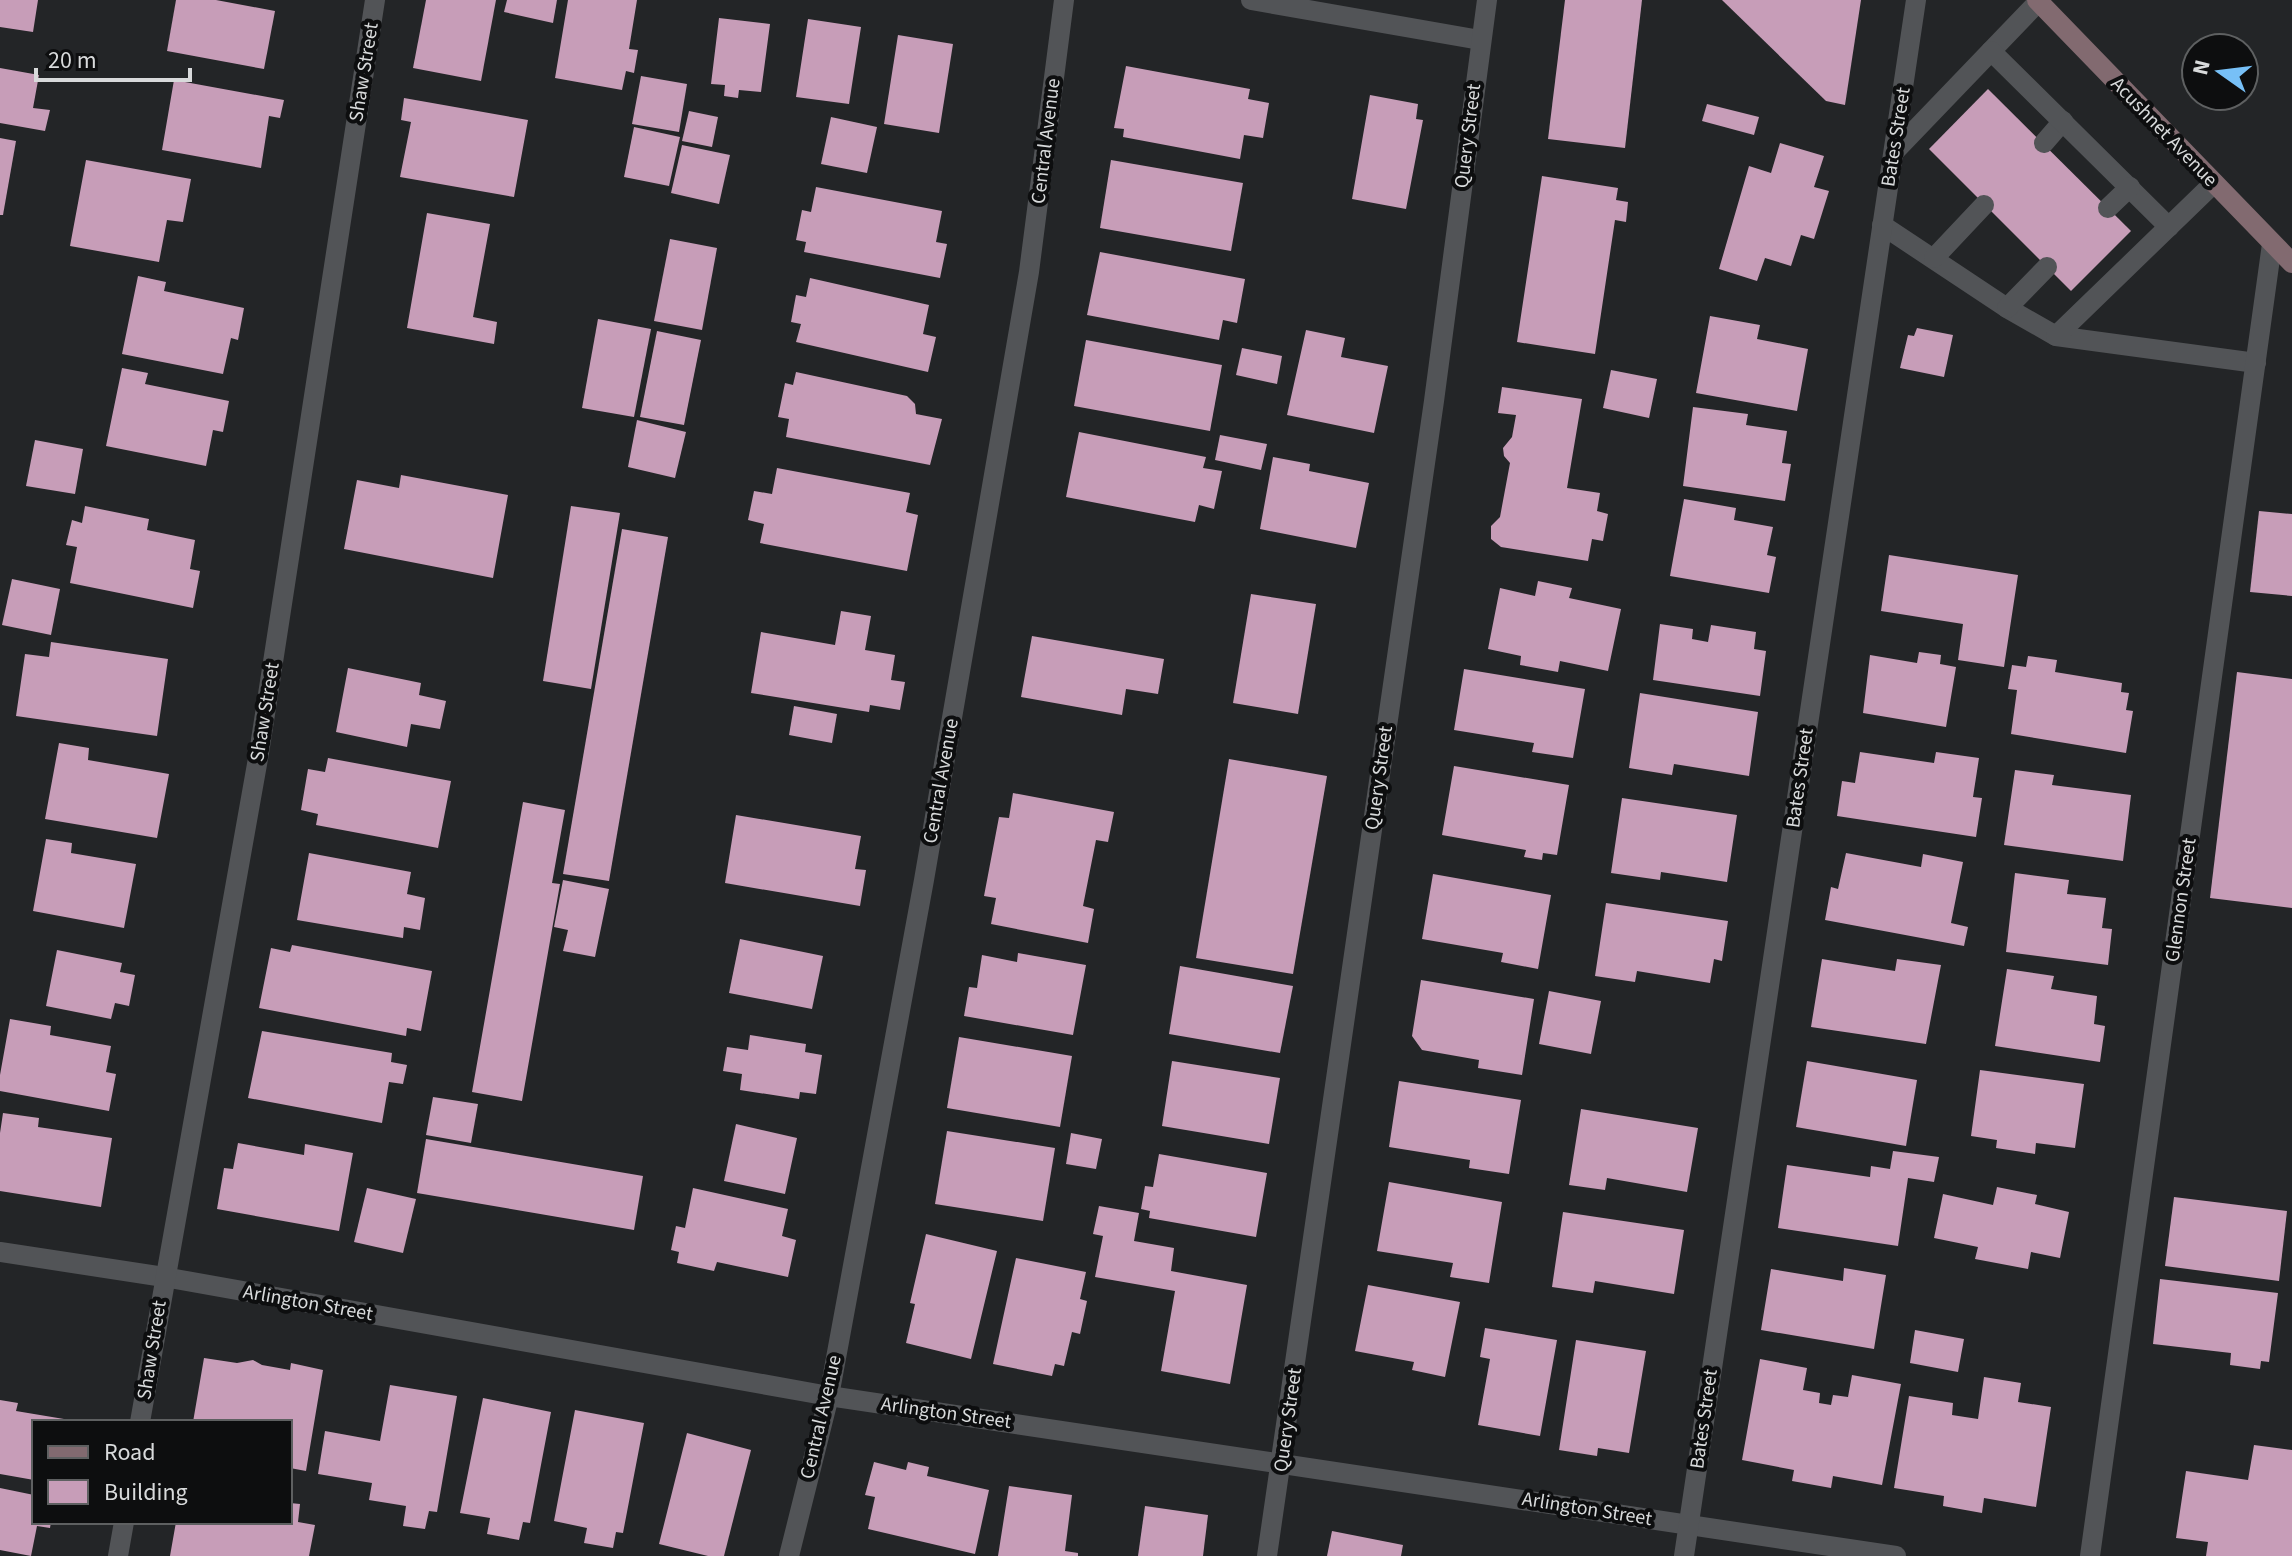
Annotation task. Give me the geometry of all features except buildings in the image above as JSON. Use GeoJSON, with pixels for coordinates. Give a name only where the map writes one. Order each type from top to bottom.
{"type":"FeatureCollection","features":[{"type":"Feature","properties":{"kind":"main road","name":"Acushnet Avenue"},"geometry":{"type":"LineString","coordinates":[[2038,1],[2292,263]]}},
{"type":"Feature","properties":{"kind":"street","name":"Shaw Street"},"geometry":{"type":"LineString","coordinates":[[140,1420],[259,753],[375,0]]}},
{"type":"Feature","properties":{"kind":"street","name":"Central Avenue"},"geometry":{"type":"LineString","coordinates":[[789,1556],[829,1396],[926,864],[1029,272],[1064,0]]}},
{"type":"Feature","properties":{"kind":"street"},"geometry":{"type":"LineString","coordinates":[[1251,0],[1480,40]]}},
{"type":"Feature","properties":{"kind":"street","name":"Query Street"},"geometry":{"type":"LineString","coordinates":[[1267,1556],[1434,401],[1487,0]]}},
{"type":"Feature","properties":{"kind":"street","name":"Bates Street"},"geometry":{"type":"LineString","coordinates":[[1684,1556],[1916,0]]}},
{"type":"Feature","properties":{"kind":"street"},"geometry":{"type":"LineString","coordinates":[[1894,152],[2038,1]]}},
{"type":"Feature","properties":{"kind":"street"},"geometry":{"type":"LineString","coordinates":[[1991,51],[2169,227]]}},
{"type":"Feature","properties":{"kind":"street"},"geometry":{"type":"LineString","coordinates":[[2044,143],[2063,121]]}},
{"type":"Feature","properties":{"kind":"street"},"geometry":{"type":"LineString","coordinates":[[2056,336],[2214,183]]}},
{"type":"Feature","properties":{"kind":"street"},"geometry":{"type":"LineString","coordinates":[[2108,208],[2130,187]]}},
{"type":"Feature","properties":{"kind":"street"},"geometry":{"type":"LineString","coordinates":[[1934,258],[1984,205]]}},
{"type":"Feature","properties":{"kind":"street"},"geometry":{"type":"LineString","coordinates":[[1882,225],[2007,308],[2056,336],[2256,363]]}},
{"type":"Feature","properties":{"kind":"street","name":"Glennon Street"},"geometry":{"type":"LineString","coordinates":[[2090,1556],[2272,244]]}},
{"type":"Feature","properties":{"kind":"street"},"geometry":{"type":"LineString","coordinates":[[2007,308],[2047,267]]}},
{"type":"Feature","properties":{"kind":"street","name":"Arlington Street"},"geometry":{"type":"LineString","coordinates":[[0,1252],[164,1277],[829,1396],[1896,1556]]}},
{"type":"Feature","properties":{"kind":"street"},"geometry":{"type":"LineString","coordinates":[[118,1556],[124,1524]]}}]}
